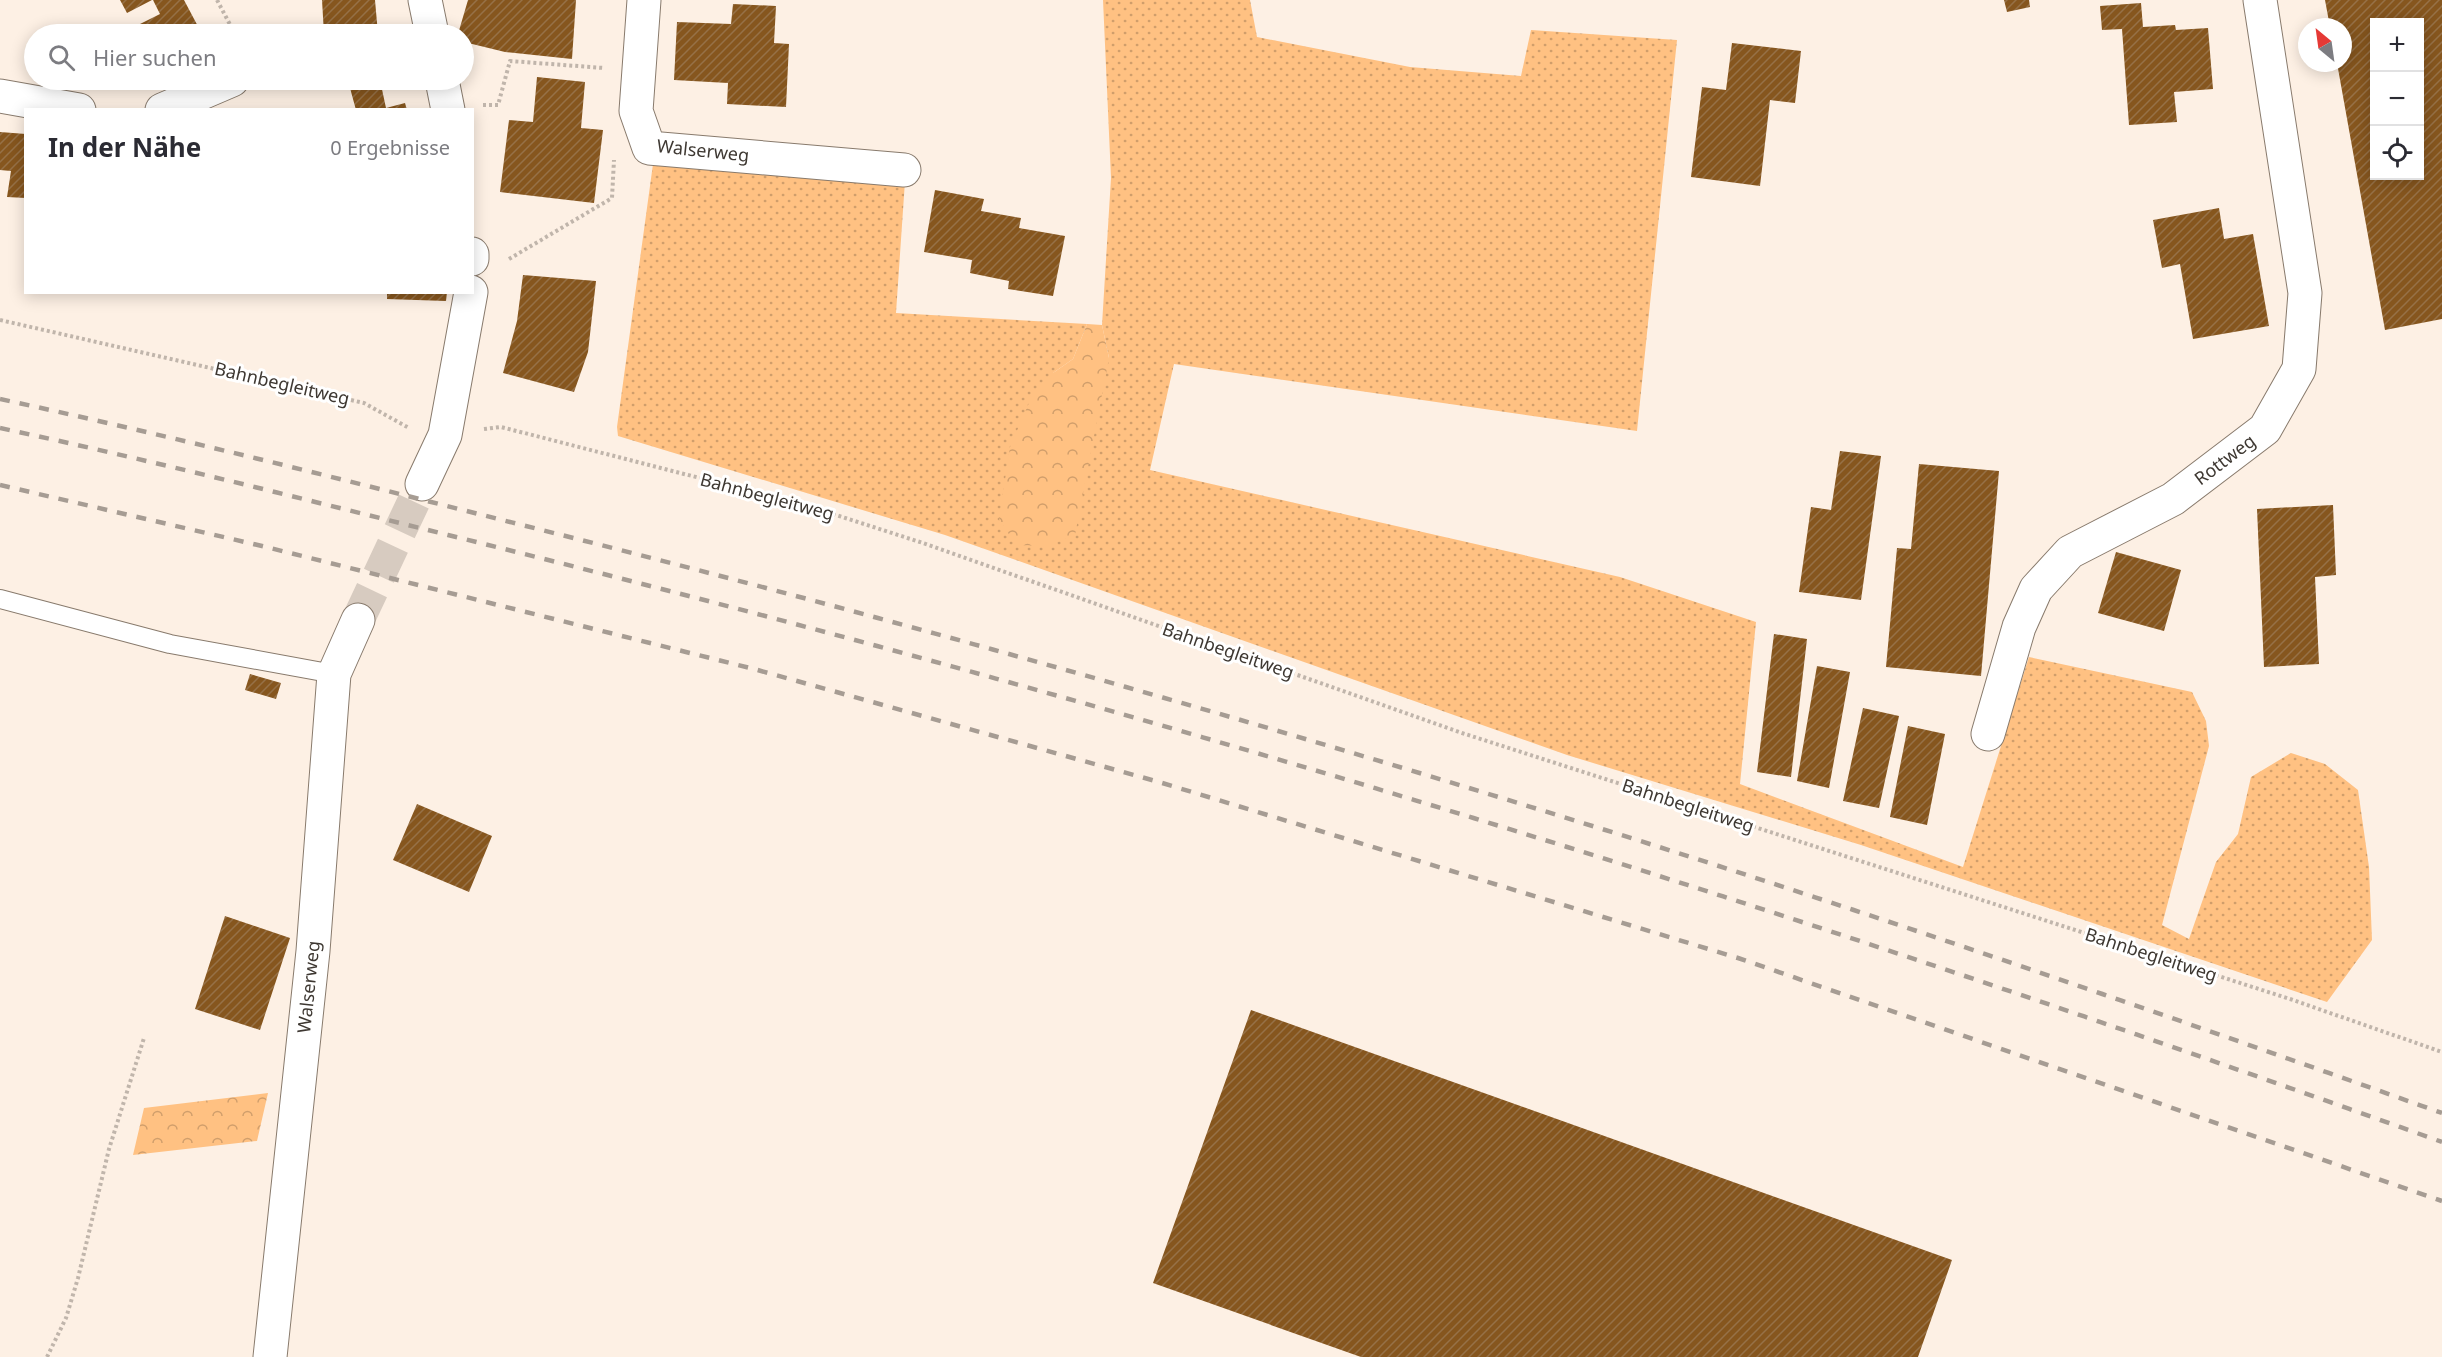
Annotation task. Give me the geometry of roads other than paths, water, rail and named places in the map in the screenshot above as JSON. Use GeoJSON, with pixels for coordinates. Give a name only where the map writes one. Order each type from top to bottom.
{"type":"FeatureCollection","features":[{"type":"Feature","properties":{"kind":"street"},"geometry":{"type":"LineString","coordinates":[[425,0],[430,24]]}},
{"type":"Feature","properties":{"kind":"street","name":"Walserweg"},"geometry":{"type":"LineString","coordinates":[[644,0],[636,111],[649,148],[904,170]]}},
{"type":"Feature","properties":{"kind":"street","name":"Rottweg"},"geometry":{"type":"LineString","coordinates":[[1988,734],[2019,627],[2036,589],[2070,552],[2173,499],[2265,429],[2299,369],[2305,292],[2260,0]]}},
{"type":"Feature","properties":{"kind":"street"},"geometry":{"type":"LineString","coordinates":[[167,108],[209,90]]}},
{"type":"Feature","properties":{"kind":"street"},"geometry":{"type":"LineString","coordinates":[[0,96],[68,108]]}},
{"type":"Feature","properties":{"kind":"street"},"geometry":{"type":"LineString","coordinates":[[422,484],[444,435],[471,294]]}},
{"type":"Feature","properties":{"kind":"street","name":"Walserweg"},"geometry":{"type":"LineString","coordinates":[[270,1357],[313,951],[334,674],[358,620]]}},
{"type":"Feature","properties":{"kind":"lane"},"geometry":{"type":"LineString","coordinates":[[0,599],[170,644],[334,674]]}},
{"type":"Feature","properties":{"kind":"tunnel"},"geometry":{"type":"LineString","coordinates":[[358,620],[422,484]]}},
{"type":"Feature","properties":{"kind":"railway"},"geometry":{"type":"LineString","coordinates":[[0,399],[256,458],[642,555],[1035,661],[1297,736],[1669,850],[1891,922],[2442,1113]]}},
{"type":"Feature","properties":{"kind":"railway"},"geometry":{"type":"LineString","coordinates":[[0,428],[224,480],[609,575],[931,661],[1251,751],[1818,927],[2086,1017],[2442,1142]]}},
{"type":"Feature","properties":{"kind":"railway"},"geometry":{"type":"LineString","coordinates":[[0,485],[262,546],[754,669],[1159,782],[1738,958],[2442,1201]]}}]}
